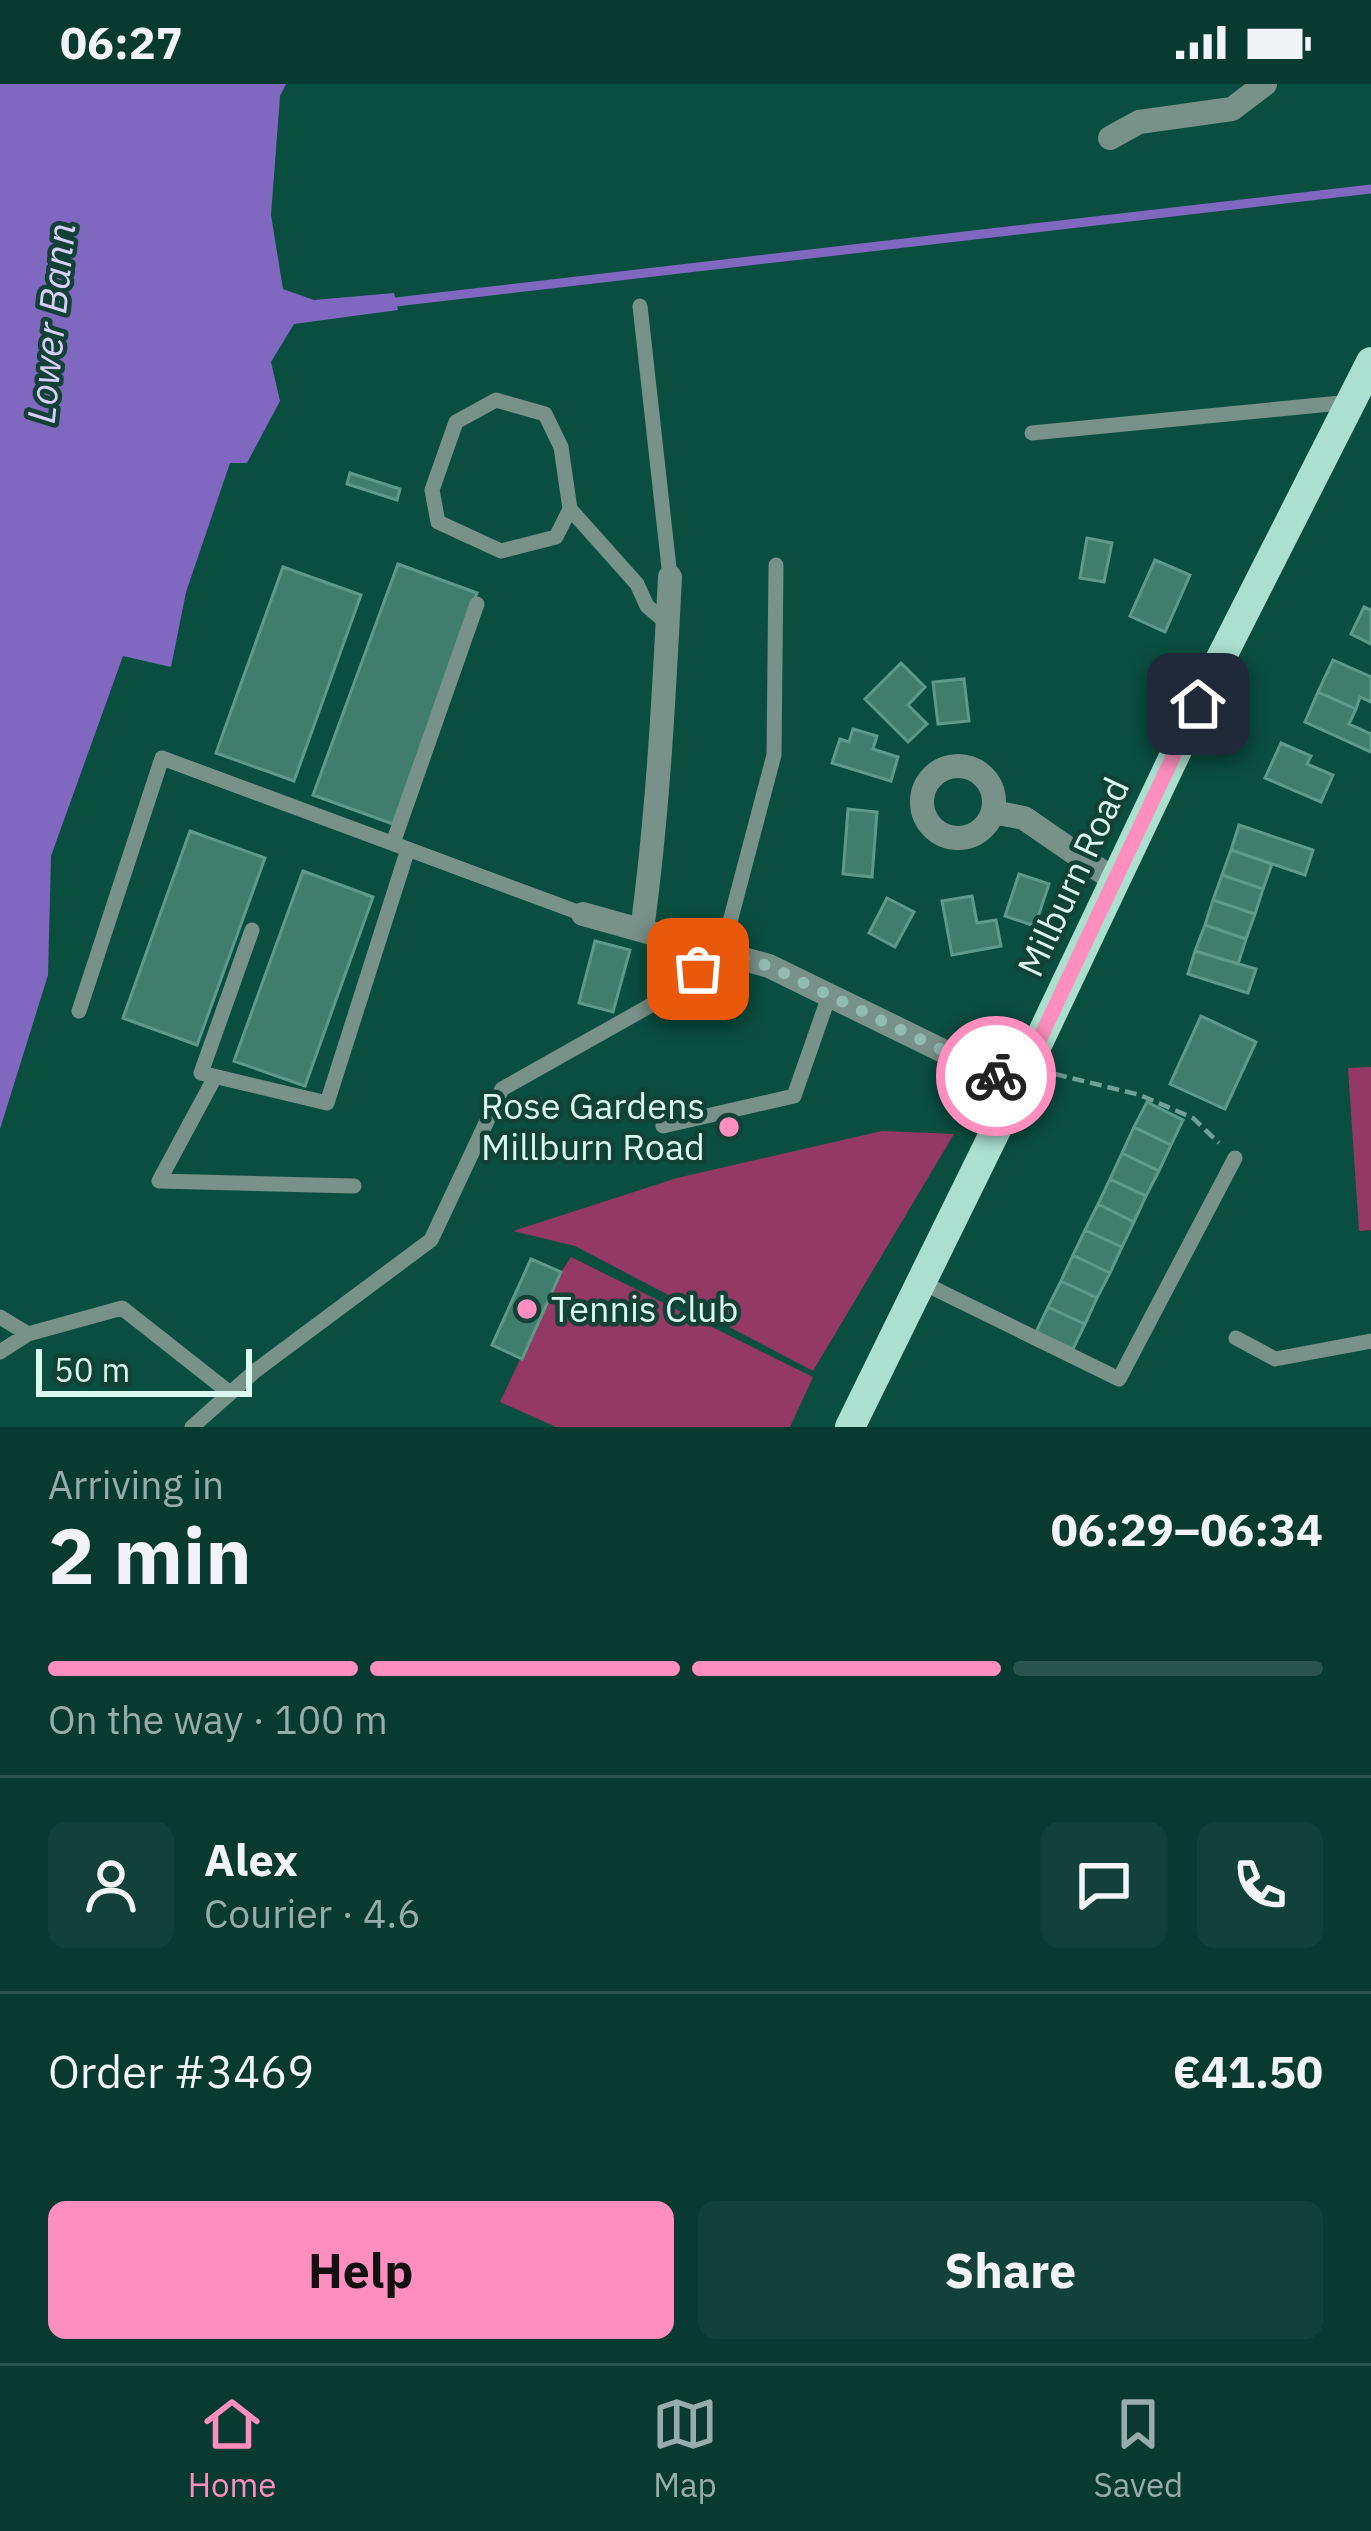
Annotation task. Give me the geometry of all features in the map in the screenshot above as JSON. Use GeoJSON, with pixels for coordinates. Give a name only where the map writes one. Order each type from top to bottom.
{"type":"FeatureCollection","features":[{"type":"Feature","properties":{"kind":"main road","name":"Milburn Road"},"geometry":{"type":"LineString","coordinates":[[850,1427],[1218,664],[1371,362]]}},
{"type":"Feature","properties":{"kind":"street"},"geometry":{"type":"LineString","coordinates":[[1110,138],[1139,122],[1232,109],[1265,84]]}},
{"type":"Feature","properties":{"kind":"street"},"geometry":{"type":"LineString","coordinates":[[641,930],[652,848],[670,577]]}},
{"type":"Feature","properties":{"kind":"street"},"geometry":{"type":"LineString","coordinates":[[993,812],[1024,818],[1114,880]]}},
{"type":"Feature","properties":{"kind":"street"},"geometry":{"type":"LineString","coordinates":[[583,914],[769,966],[1022,1077]]}},
{"type":"Feature","properties":{"kind":"lane"},"geometry":{"type":"LineString","coordinates":[[640,306],[670,577]]}},
{"type":"Feature","properties":{"kind":"lane"},"geometry":{"type":"LineString","coordinates":[[570,509],[556,537],[501,551],[437,522],[432,490],[456,422],[496,400],[545,414],[561,447],[570,509],[638,584],[647,606],[668,624]]}},
{"type":"Feature","properties":{"kind":"lane"},"geometry":{"type":"LineString","coordinates":[[1032,433],[1351,402]]}},
{"type":"Feature","properties":{"kind":"lane"},"geometry":{"type":"LineString","coordinates":[[192,1427],[255,1371],[431,1240],[502,1089],[685,986],[712,950],[774,754],[776,565]]}},
{"type":"Feature","properties":{"kind":"lane"},"geometry":{"type":"LineString","coordinates":[[252,930],[200,1073],[327,1103],[477,604]]}},
{"type":"Feature","properties":{"kind":"lane"},"geometry":{"type":"LineString","coordinates":[[79,1011],[162,758],[583,914]]}},
{"type":"Feature","properties":{"kind":"lane"},"geometry":{"type":"LineString","coordinates":[[663,1126],[794,1096],[830,995]]}},
{"type":"Feature","properties":{"kind":"lane"},"geometry":{"type":"LineString","coordinates":[[215,1077],[159,1181],[354,1186]]}},
{"type":"Feature","properties":{"kind":"lane"},"geometry":{"type":"LineString","coordinates":[[921,1282],[1119,1379],[1235,1158]]}},
{"type":"Feature","properties":{"kind":"lane"},"geometry":{"type":"LineString","coordinates":[[0,1352],[28,1334],[122,1308],[230,1393]]}},
{"type":"Feature","properties":{"kind":"lane"},"geometry":{"type":"LineString","coordinates":[[0,1317],[28,1334]]}},
{"type":"Feature","properties":{"kind":"lane"},"geometry":{"type":"LineString","coordinates":[[1236,1338],[1275,1359],[1371,1341]]}},
{"type":"Feature","properties":{"kind":"path"},"geometry":{"type":"LineString","coordinates":[[1022,1077],[1140,1095],[1192,1118],[1235,1158]]}},
{"type":"Feature","properties":{"kind":"shaded area"},"geometry":{"type":"Polygon","coordinates":[[[1371,1067],[1371,1230],[1359,1231],[1348,1068],[1371,1067]]]}},
{"type":"Feature","properties":{"kind":"shaded area"},"geometry":{"type":"Polygon","coordinates":[[[882,1131],[954,1134],[813,1371],[575,1246],[513,1231],[677,1178],[882,1131]]]}},
{"type":"Feature","properties":{"kind":"shaded area"},"geometry":{"type":"Polygon","coordinates":[[[571,1257],[813,1377],[790,1427],[556,1427],[500,1402],[571,1257]]]}},
{"type":"Feature","properties":{"kind":"water","name":"Lower Bann"},"geometry":{"type":"Polygon","coordinates":[[[0,84],[286,84],[280,96],[271,215],[283,289],[314,300],[394,293],[398,310],[294,324],[271,362],[280,401],[247,463],[230,463],[186,592],[171,667],[123,656],[51,856],[48,975],[0,1129],[0,84]]]}},
{"type":"Feature","properties":{"kind":"building"},"geometry":{"type":"Polygon","coordinates":[[[350,473],[400,489],[397,500],[347,484],[350,473]]]}},
{"type":"Feature","properties":{"kind":"building"},"geometry":{"type":"Polygon","coordinates":[[[1087,538],[1112,543],[1104,582],[1080,578],[1087,538]]]}},
{"type":"Feature","properties":{"kind":"building"},"geometry":{"type":"Polygon","coordinates":[[[1155,560],[1190,575],[1165,632],[1130,616],[1155,560]]]}},
{"type":"Feature","properties":{"kind":"building"},"geometry":{"type":"Polygon","coordinates":[[[398,564],[477,593],[393,824],[313,795],[398,564]]]}},
{"type":"Feature","properties":{"kind":"building"},"geometry":{"type":"Polygon","coordinates":[[[283,567],[361,595],[294,781],[216,753],[283,567]]]}},
{"type":"Feature","properties":{"kind":"building"},"geometry":{"type":"Polygon","coordinates":[[[1364,607],[1371,610],[1371,644],[1351,634],[1364,607]]]}},
{"type":"Feature","properties":{"kind":"building"},"geometry":{"type":"Polygon","coordinates":[[[1333,660],[1371,677],[1371,702],[1360,697],[1356,709],[1318,692],[1333,660]]]}},
{"type":"Feature","properties":{"kind":"building"},"geometry":{"type":"Polygon","coordinates":[[[901,663],[925,687],[908,705],[927,724],[908,742],[865,699],[901,663]]]}},
{"type":"Feature","properties":{"kind":"building"},"geometry":{"type":"Polygon","coordinates":[[[964,679],[969,721],[938,724],[933,682],[964,679]]]}},
{"type":"Feature","properties":{"kind":"building"},"geometry":{"type":"Polygon","coordinates":[[[1318,692],[1356,709],[1349,724],[1371,734],[1371,752],[1305,722],[1318,692]]]}},
{"type":"Feature","properties":{"kind":"building"},"geometry":{"type":"Polygon","coordinates":[[[853,729],[877,736],[873,749],[898,757],[891,781],[832,763],[840,739],[849,742],[853,729]]]}},
{"type":"Feature","properties":{"kind":"building"},"geometry":{"type":"Polygon","coordinates":[[[1281,743],[1311,756],[1307,764],[1333,775],[1321,802],[1265,778],[1281,743]]]}},
{"type":"Feature","properties":{"kind":"building"},"geometry":{"type":"Polygon","coordinates":[[[848,809],[877,812],[872,877],[843,874],[848,809]]]}},
{"type":"Feature","properties":{"kind":"building"},"geometry":{"type":"Polygon","coordinates":[[[1239,825],[1313,850],[1305,875],[1231,850],[1239,825]]]}},
{"type":"Feature","properties":{"kind":"building"},"geometry":{"type":"Polygon","coordinates":[[[190,831],[265,858],[197,1045],[123,1018],[190,831]]]}},
{"type":"Feature","properties":{"kind":"building"},"geometry":{"type":"Polygon","coordinates":[[[1231,850],[1272,864],[1263,889],[1222,875],[1231,850]]]}},
{"type":"Feature","properties":{"kind":"building"},"geometry":{"type":"Polygon","coordinates":[[[303,871],[373,897],[305,1086],[234,1061],[303,871]]]}},
{"type":"Feature","properties":{"kind":"building"},"geometry":{"type":"Polygon","coordinates":[[[1019,874],[1049,884],[1035,926],[1005,916],[1019,874]]]}},
{"type":"Feature","properties":{"kind":"building"},"geometry":{"type":"Polygon","coordinates":[[[1222,875],[1263,889],[1255,914],[1213,900],[1222,875]]]}},
{"type":"Feature","properties":{"kind":"building"},"geometry":{"type":"Polygon","coordinates":[[[972,896],[977,923],[996,920],[1001,946],[952,955],[942,901],[972,896]]]}},
{"type":"Feature","properties":{"kind":"building"},"geometry":{"type":"Polygon","coordinates":[[[887,898],[914,912],[895,947],[869,933],[887,898]]]}},
{"type":"Feature","properties":{"kind":"building"},"geometry":{"type":"Polygon","coordinates":[[[1213,900],[1255,914],[1246,939],[1205,925],[1213,900]]]}},
{"type":"Feature","properties":{"kind":"building"},"geometry":{"type":"Polygon","coordinates":[[[1205,925],[1246,939],[1238,964],[1195,951],[1205,925]]]}},
{"type":"Feature","properties":{"kind":"building"},"geometry":{"type":"Polygon","coordinates":[[[595,941],[630,950],[613,1012],[579,1003],[595,941]]]}},
{"type":"Feature","properties":{"kind":"building"},"geometry":{"type":"Polygon","coordinates":[[[1195,951],[1256,969],[1248,993],[1188,974],[1195,951]]]}},
{"type":"Feature","properties":{"kind":"building"},"geometry":{"type":"Polygon","coordinates":[[[1201,1016],[1256,1042],[1225,1109],[1170,1084],[1201,1016]]]}},
{"type":"Feature","properties":{"kind":"building"},"geometry":{"type":"Polygon","coordinates":[[[1147,1102],[1183,1120],[1171,1145],[1134,1127],[1147,1102]]]}},
{"type":"Feature","properties":{"kind":"building"},"geometry":{"type":"Polygon","coordinates":[[[1134,1127],[1171,1145],[1159,1171],[1122,1153],[1134,1127]]]}},
{"type":"Feature","properties":{"kind":"building"},"geometry":{"type":"Polygon","coordinates":[[[1122,1153],[1159,1171],[1146,1196],[1110,1179],[1122,1153]]]}},
{"type":"Feature","properties":{"kind":"building"},"geometry":{"type":"Polygon","coordinates":[[[1110,1179],[1146,1196],[1134,1222],[1098,1204],[1110,1179]]]}},
{"type":"Feature","properties":{"kind":"building"},"geometry":{"type":"Polygon","coordinates":[[[1098,1204],[1134,1222],[1122,1247],[1085,1230],[1098,1204]]]}},
{"type":"Feature","properties":{"kind":"building"},"geometry":{"type":"Polygon","coordinates":[[[1085,1230],[1122,1247],[1110,1273],[1073,1255],[1085,1230]]]}},
{"type":"Feature","properties":{"kind":"building"},"geometry":{"type":"Polygon","coordinates":[[[1073,1255],[1110,1273],[1097,1298],[1061,1281],[1073,1255]]]}},
{"type":"Feature","properties":{"kind":"building","name":"Tennis Club"},"geometry":{"type":"Polygon","coordinates":[[[531,1259],[561,1272],[522,1359],[492,1345],[531,1259]]]}},
{"type":"Feature","properties":{"kind":"building"},"geometry":{"type":"Polygon","coordinates":[[[1061,1281],[1097,1298],[1085,1324],[1048,1307],[1061,1281]]]}},
{"type":"Feature","properties":{"kind":"building"},"geometry":{"type":"Polygon","coordinates":[[[1048,1307],[1085,1324],[1073,1349],[1036,1332],[1048,1307]]]}},
{"type":"Feature","properties":{"kind":"waterway"},"geometry":{"type":"LineString","coordinates":[[387,303],[1371,189]]}},
{"type":"Feature","properties":{"kind":"way so far"},"geometry":{"type":"LineString","coordinates":[[698,969],[703,947],[769,966],[996,1076]]}},
{"type":"Feature","properties":{"kind":"place","name":"Rose Gardens Millburn Road"},"geometry":{"type":"Point","coordinates":[729,1127]}},
{"type":"Feature","properties":{"kind":"place","name":"Tennis Club"},"geometry":{"type":"Point","coordinates":[527,1309]}},
{"type":"Feature","properties":{"kind":"route"},"geometry":{"type":"LineString","coordinates":[[996,1076],[1017,1087],[1198,704]]}}]}
